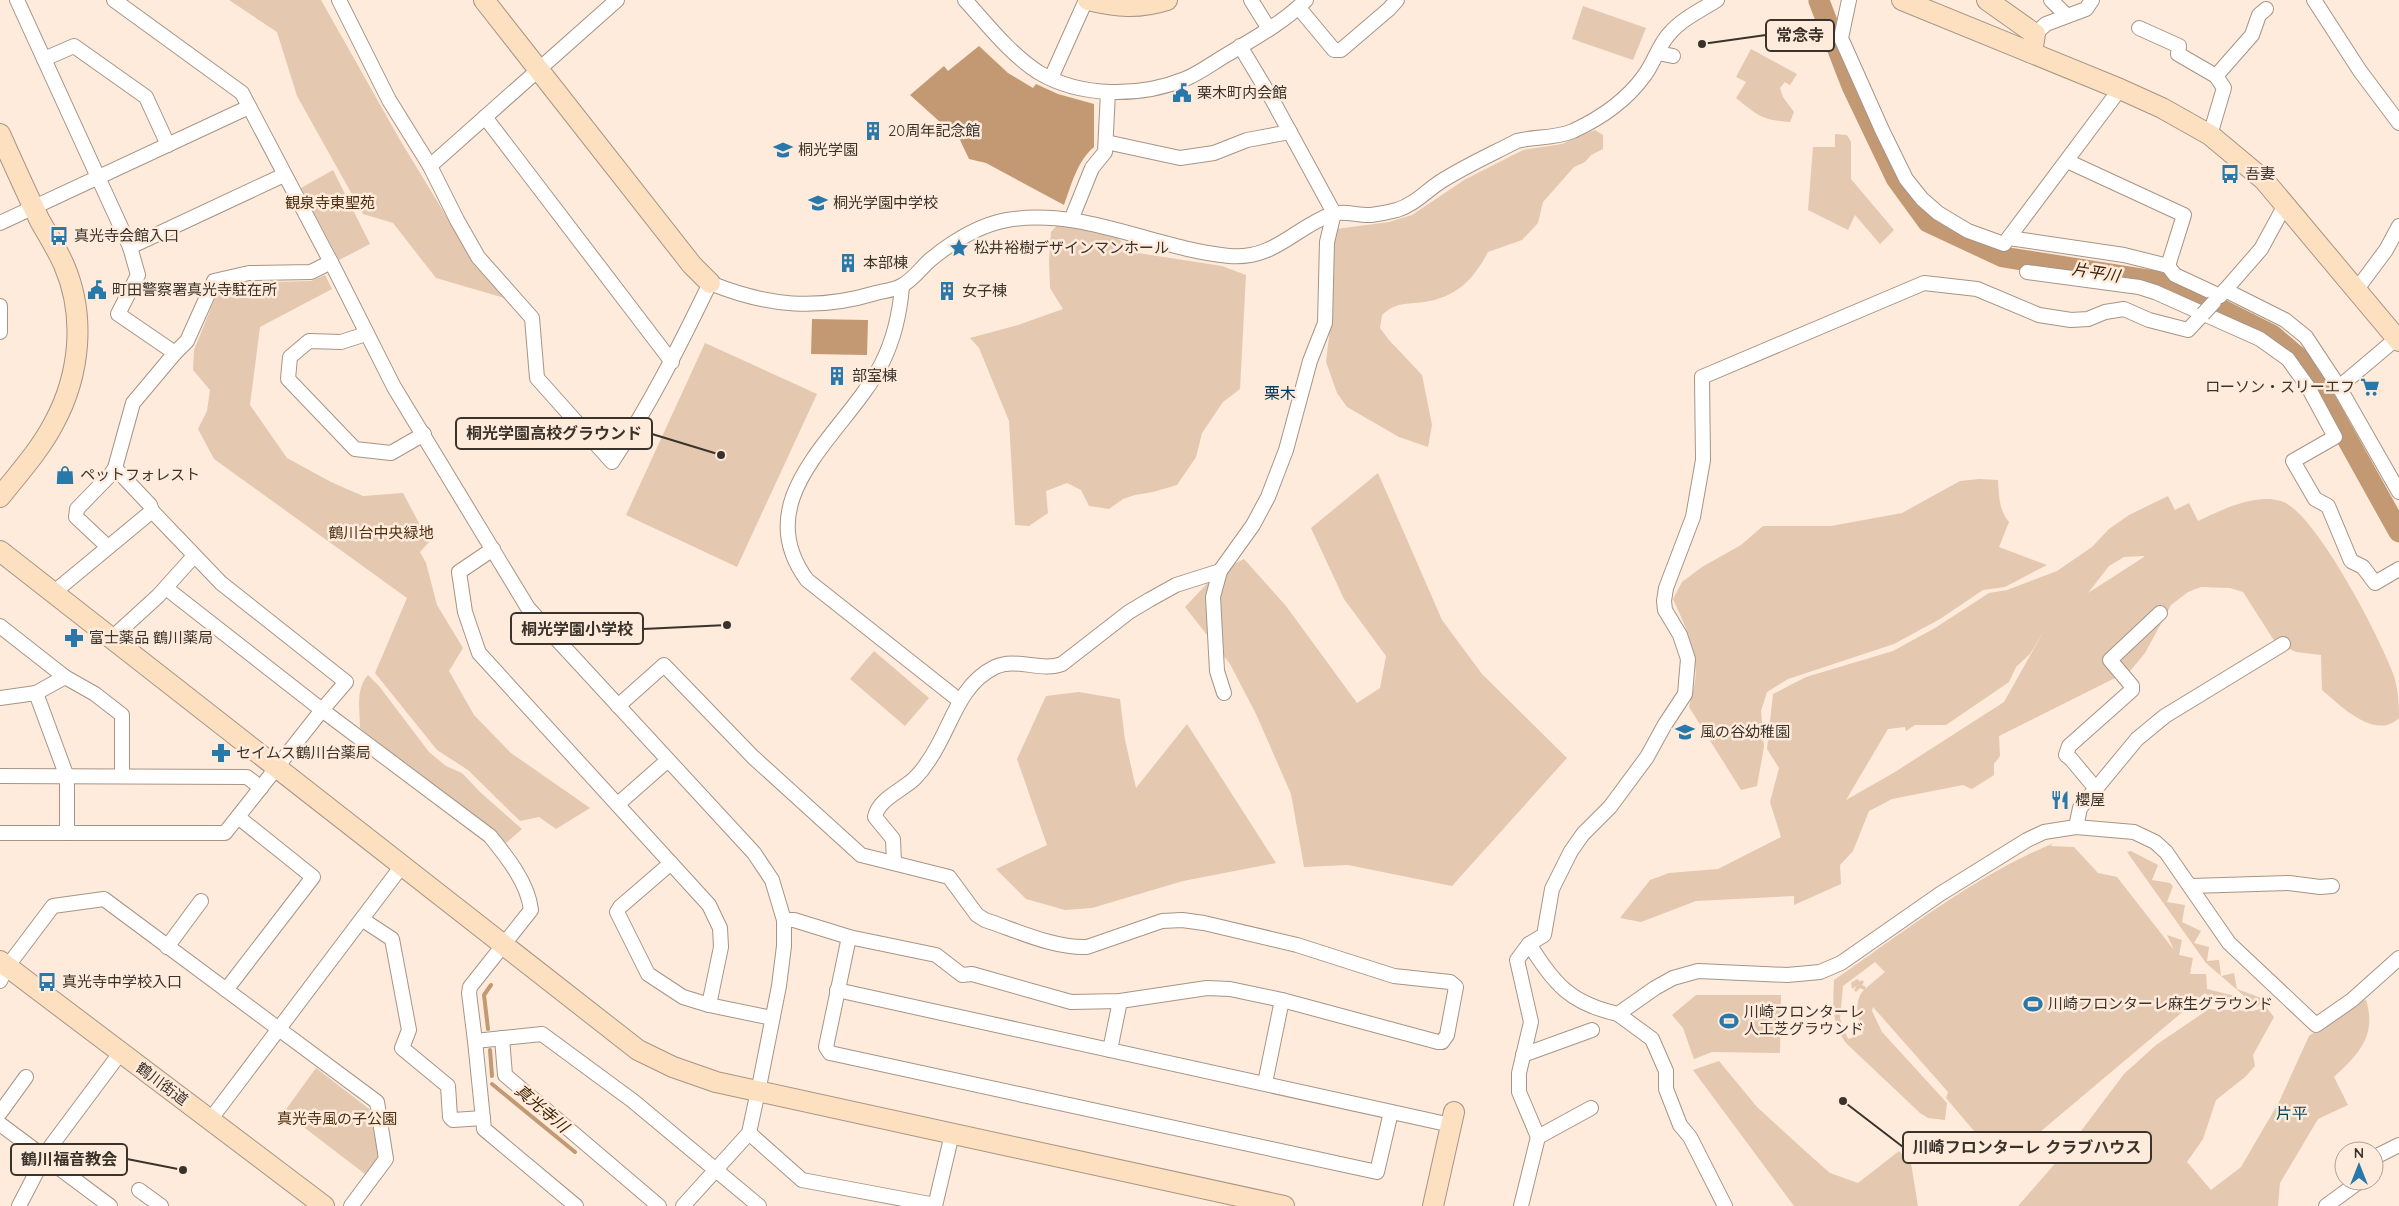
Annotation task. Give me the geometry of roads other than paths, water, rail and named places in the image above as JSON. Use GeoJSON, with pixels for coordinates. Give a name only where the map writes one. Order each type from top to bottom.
{"type":"FeatureCollection","features":[{"type":"Feature","properties":{"kind":"street"},"geometry":{"type":"LineString","coordinates":[[17,0],[130,246],[138,275],[118,314],[175,353]]}},
{"type":"Feature","properties":{"kind":"street"},"geometry":{"type":"LineString","coordinates":[[114,0],[242,93],[394,387],[528,608],[754,854],[772,880],[784,920],[783,954],[749,1133],[684,1206]]}},
{"type":"Feature","properties":{"kind":"street"},"geometry":{"type":"LineString","coordinates":[[339,0],[389,100],[430,166],[457,220],[478,256],[532,318],[536,378],[612,462],[638,423],[672,362],[710,283]]}},
{"type":"Feature","properties":{"kind":"street"},"geometry":{"type":"LineString","coordinates":[[484,0],[692,265],[710,283],[739,295],[769,301],[802,304],[830,304],[854,300],[902,286],[930,259],[975,230],[1005,220],[1028,218],[1071,220],[1179,248],[1232,256],[1251,256],[1268,251],[1334,213],[1372,215],[1394,211],[1412,204],[1438,183],[1517,141],[1532,137],[1550,138],[1571,132],[1610,111],[1644,76],[1669,33],[1717,0]]}},
{"type":"Feature","properties":{"kind":"street"},"geometry":{"type":"LineString","coordinates":[[430,166],[616,0]]}},
{"type":"Feature","properties":{"kind":"street"},"geometry":{"type":"LineString","coordinates":[[965,0],[1018,56],[1039,72],[1051,78],[1080,87],[1108,92],[1148,90],[1188,78],[1269,28],[1303,4],[1334,50],[1341,50],[1397,0]]}},
{"type":"Feature","properties":{"kind":"street"},"geometry":{"type":"LineString","coordinates":[[1051,78],[1087,0],[1127,8],[1167,0]]}},
{"type":"Feature","properties":{"kind":"street"},"geometry":{"type":"LineString","coordinates":[[1251,0],[1269,28]]}},
{"type":"Feature","properties":{"kind":"street"},"geometry":{"type":"LineString","coordinates":[[1850,0],[1841,38],[1906,179],[1922,199],[1938,213],[1968,231],[2004,244],[2120,90]]}},
{"type":"Feature","properties":{"kind":"street"},"geometry":{"type":"LineString","coordinates":[[1902,0],[2033,44],[2120,90],[2162,108],[2210,135],[2264,180],[2398,340],[2339,387]]}},
{"type":"Feature","properties":{"kind":"street"},"geometry":{"type":"LineString","coordinates":[[1987,0],[2033,44]]}},
{"type":"Feature","properties":{"kind":"street"},"geometry":{"type":"LineString","coordinates":[[2051,0],[2066,15]]}},
{"type":"Feature","properties":{"kind":"street"},"geometry":{"type":"LineString","coordinates":[[2314,0],[2360,71],[2399,123]]}},
{"type":"Feature","properties":{"kind":"street"},"geometry":{"type":"LineString","coordinates":[[2033,44],[2046,24],[2086,3]]}},
{"type":"Feature","properties":{"kind":"street"},"geometry":{"type":"LineString","coordinates":[[2216,76],[2252,34],[2259,15],[2266,9]]}},
{"type":"Feature","properties":{"kind":"street"},"geometry":{"type":"LineString","coordinates":[[2139,28],[2179,46],[2178,54],[2216,76],[2224,88],[2210,135]]}},
{"type":"Feature","properties":{"kind":"street"},"geometry":{"type":"LineString","coordinates":[[44,59],[74,46],[146,97],[168,145]]}},
{"type":"Feature","properties":{"kind":"street"},"geometry":{"type":"LineString","coordinates":[[1224,693],[1217,671],[1214,597],[1220,570],[1253,525],[1268,497],[1286,450],[1310,361],[1325,323],[1327,242],[1334,213],[1240,46]]}},
{"type":"Feature","properties":{"kind":"street"},"geometry":{"type":"LineString","coordinates":[[1658,53],[1673,56]]}},
{"type":"Feature","properties":{"kind":"street"},"geometry":{"type":"LineString","coordinates":[[1071,220],[1092,168],[1105,152],[1108,92]]}},
{"type":"Feature","properties":{"kind":"street"},"geometry":{"type":"LineString","coordinates":[[0,223],[249,107]]}},
{"type":"Feature","properties":{"kind":"street"},"geometry":{"type":"LineString","coordinates":[[486,117],[672,362]]}},
{"type":"Feature","properties":{"kind":"street"},"geometry":{"type":"LineString","coordinates":[[1106,142],[1180,158],[1214,153],[1247,140],[1290,132]]}},
{"type":"Feature","properties":{"kind":"street"},"geometry":{"type":"LineString","coordinates":[[0,134],[34,208],[64,264],[71,285],[78,334],[72,381],[55,422],[0,497]]}},
{"type":"Feature","properties":{"kind":"street"},"geometry":{"type":"LineString","coordinates":[[2067,161],[2184,215],[2168,266]]}},
{"type":"Feature","properties":{"kind":"street"},"geometry":{"type":"LineString","coordinates":[[130,246],[284,175]]}},
{"type":"Feature","properties":{"kind":"street"},"geometry":{"type":"LineString","coordinates":[[1521,1206],[1538,1137],[1520,1092],[1518,1081],[1531,1022],[1517,960],[1529,944],[1544,935],[1552,889],[1570,851],[1583,834],[1610,806],[1648,757],[1664,726],[1685,694],[1688,659],[1680,635],[1666,610],[1664,601],[1666,588],[1693,517],[1703,460],[1702,377],[1924,283],[1977,289],[2039,316],[2071,320],[2088,319],[2105,312],[2124,310],[2149,320],[2188,330],[2261,249],[2286,205]]}},
{"type":"Feature","properties":{"kind":"street"},"geometry":{"type":"LineString","coordinates":[[2357,289],[2386,250],[2399,226]]}},
{"type":"Feature","properties":{"kind":"street"},"geometry":{"type":"LineString","coordinates":[[2009,238],[2124,254],[2168,266],[2174,275],[2220,296],[2285,320],[2306,337],[2339,387],[2399,492]]}},
{"type":"Feature","properties":{"kind":"street"},"geometry":{"type":"LineString","coordinates":[[108,547],[76,517],[77,509],[115,468],[133,403],[187,341],[214,281],[249,273],[310,272],[331,262]]}},
{"type":"Feature","properties":{"kind":"street"},"geometry":{"type":"LineString","coordinates":[[2027,272],[2116,283],[2155,292],[2238,328],[2274,348],[2288,359],[2308,387],[2335,438],[2294,461],[2302,479],[2315,499],[2328,506],[2351,561],[2363,567],[2375,583],[2399,569]]}},
{"type":"Feature","properties":{"kind":"street"},"geometry":{"type":"LineString","coordinates":[[902,286],[901,308],[882,363],[856,404],[810,462],[797,483],[787,513],[790,544],[799,569],[807,580],[960,701]]}},
{"type":"Feature","properties":{"kind":"street"},"geometry":{"type":"LineString","coordinates":[[0,306],[0,332]]}},
{"type":"Feature","properties":{"kind":"street"},"geometry":{"type":"LineString","coordinates":[[366,334],[341,342],[309,341],[290,357],[288,379],[354,449],[391,453],[424,434]]}},
{"type":"Feature","properties":{"kind":"street"},"geometry":{"type":"LineString","coordinates":[[0,833],[225,833],[346,682],[221,583],[152,511],[150,505],[115,468]]}},
{"type":"Feature","properties":{"kind":"street"},"geometry":{"type":"LineString","coordinates":[[53,593],[152,511]]}},
{"type":"Feature","properties":{"kind":"street"},"geometry":{"type":"LineString","coordinates":[[493,549],[459,572],[465,612],[479,653],[709,904],[720,928],[721,947],[709,1005]]}},
{"type":"Feature","properties":{"kind":"street"},"geometry":{"type":"LineString","coordinates":[[0,551],[401,867],[638,1050],[673,1067],[716,1082],[1284,1206]]}},
{"type":"Feature","properties":{"kind":"street"},"geometry":{"type":"LineString","coordinates":[[112,638],[166,588],[194,556]]}},
{"type":"Feature","properties":{"kind":"street"},"geometry":{"type":"LineString","coordinates":[[894,863],[893,839],[875,817],[876,812],[885,802],[915,778],[929,761],[960,701],[976,680],[997,666],[1015,664],[1052,668],[1062,664],[1142,604],[1176,585],[1220,570]]}},
{"type":"Feature","properties":{"kind":"street"},"geometry":{"type":"LineString","coordinates":[[166,588],[322,710],[490,836],[504,854],[530,895],[531,910],[470,987],[484,1129],[576,1206]]}},
{"type":"Feature","properties":{"kind":"street"},"geometry":{"type":"LineString","coordinates":[[2096,788],[2071,759],[2066,756],[2069,746],[2132,690],[2132,686],[2110,660],[2160,613]]}},
{"type":"Feature","properties":{"kind":"street"},"geometry":{"type":"LineString","coordinates":[[0,626],[65,677],[95,694],[122,715],[122,776]]}},
{"type":"Feature","properties":{"kind":"street"},"geometry":{"type":"LineString","coordinates":[[2076,827],[2080,808],[2137,739],[2165,716],[2283,644]]}},
{"type":"Feature","properties":{"kind":"street"},"geometry":{"type":"LineString","coordinates":[[618,706],[664,665],[753,757],[861,855],[948,877],[977,915],[985,920],[1070,947],[1087,947],[1162,921],[1182,920],[1204,923],[1297,945],[1394,976],[1450,982],[1456,988],[1447,1035],[1442,1042],[1282,1000],[1230,989],[1207,988],[1120,1000],[1071,1002],[972,974],[962,975],[936,955],[849,937],[794,920],[784,920]]}},
{"type":"Feature","properties":{"kind":"street"},"geometry":{"type":"LineString","coordinates":[[0,698],[36,693],[65,677]]}},
{"type":"Feature","properties":{"kind":"street"},"geometry":{"type":"LineString","coordinates":[[36,693],[67,777],[66,833]]}},
{"type":"Feature","properties":{"kind":"street"},"geometry":{"type":"LineString","coordinates":[[618,804],[668,760]]}},
{"type":"Feature","properties":{"kind":"street"},"geometry":{"type":"LineString","coordinates":[[0,776],[246,777],[261,788]]}},
{"type":"Feature","properties":{"kind":"street"},"geometry":{"type":"LineString","coordinates":[[226,990],[313,877],[238,817]]}},
{"type":"Feature","properties":{"kind":"street"},"geometry":{"type":"LineString","coordinates":[[1618,1014],[1673,978],[1698,972],[1787,975],[1820,972],[1840,963],[1940,894],[2027,840],[2044,832],[2076,827],[2134,832],[2155,842],[2166,852],[2191,886],[2229,943],[2316,1025],[2352,1000],[2399,958]]}},
{"type":"Feature","properties":{"kind":"street"},"geometry":{"type":"LineString","coordinates":[[671,863],[620,906],[617,912],[648,974],[683,997],[709,1005],[772,1018]]}},
{"type":"Feature","properties":{"kind":"street"},"geometry":{"type":"LineString","coordinates":[[210,1120],[363,920],[401,867]]}},
{"type":"Feature","properties":{"kind":"street"},"geometry":{"type":"LineString","coordinates":[[2191,886],[2289,883],[2320,887],[2332,886]]}},
{"type":"Feature","properties":{"kind":"street"},"geometry":{"type":"LineString","coordinates":[[2,970],[53,906],[104,899],[277,1030],[377,1102],[386,1159],[351,1206]]}},
{"type":"Feature","properties":{"kind":"street"},"geometry":{"type":"LineString","coordinates":[[167,947],[201,901]]}},
{"type":"Feature","properties":{"kind":"street"},"geometry":{"type":"LineString","coordinates":[[363,920],[392,939],[409,1030],[402,1048],[448,1086],[450,1116],[453,1120],[483,1118]]}},
{"type":"Feature","properties":{"kind":"street"},"geometry":{"type":"LineString","coordinates":[[849,937],[826,1050],[830,1053],[1377,1172],[1391,1112]]}},
{"type":"Feature","properties":{"kind":"street"},"geometry":{"type":"LineString","coordinates":[[1529,944],[1550,976],[1565,992],[1595,1009],[1618,1014],[1652,1039],[1666,1071],[1666,1089],[1680,1125],[1690,1137],[1725,1206]]}},
{"type":"Feature","properties":{"kind":"street","name":"鶴川街道"},"geometry":{"type":"LineString","coordinates":[[2,970],[120,1052],[210,1120],[311,1202]]}},
{"type":"Feature","properties":{"kind":"street"},"geometry":{"type":"LineString","coordinates":[[837,990],[1391,1112],[1452,1118],[1433,1206]]}},
{"type":"Feature","properties":{"kind":"street"},"geometry":{"type":"LineString","coordinates":[[1110,1050],[1120,1000]]}},
{"type":"Feature","properties":{"kind":"street"},"geometry":{"type":"LineString","coordinates":[[1265,1083],[1282,1000]]}},
{"type":"Feature","properties":{"kind":"street"},"geometry":{"type":"LineString","coordinates":[[1523,1055],[1592,1030]]}},
{"type":"Feature","properties":{"kind":"street"},"geometry":{"type":"LineString","coordinates":[[475,1041],[542,1034],[633,1101],[759,1206]]}},
{"type":"Feature","properties":{"kind":"street"},"geometry":{"type":"LineString","coordinates":[[502,1038],[505,1075],[659,1206]]}},
{"type":"Feature","properties":{"kind":"street"},"geometry":{"type":"LineString","coordinates":[[19,1206],[44,1158],[120,1052]]}},
{"type":"Feature","properties":{"kind":"street"},"geometry":{"type":"LineString","coordinates":[[0,1113],[26,1077]]}},
{"type":"Feature","properties":{"kind":"street"},"geometry":{"type":"LineString","coordinates":[[1538,1137],[1591,1108]]}},
{"type":"Feature","properties":{"kind":"street"},"geometry":{"type":"LineString","coordinates":[[0,1124],[110,1206]]}},
{"type":"Feature","properties":{"kind":"street"},"geometry":{"type":"LineString","coordinates":[[749,1133],[802,1180],[935,1206],[952,1134]]}},
{"type":"Feature","properties":{"kind":"street"},"geometry":{"type":"LineString","coordinates":[[2384,1152],[2399,1145]]}},
{"type":"Feature","properties":{"kind":"street"},"geometry":{"type":"LineString","coordinates":[[139,1190],[161,1206]]}},
{"type":"Feature","properties":{"kind":"street"},"geometry":{"type":"LineString","coordinates":[[2326,1206],[2346,1191]]}},
{"type":"Feature","properties":{"kind":"waterway","name":"片平川"},"geometry":{"type":"LineString","coordinates":[[1819,1],[1852,86],[1896,178],[1928,222],[2003,257],[2155,281],[2189,293],[2272,335],[2300,359],[2316,383],[2399,532]]}},
{"type":"Feature","properties":{"kind":"waterway","name":"真光寺川"},"geometry":{"type":"LineString","coordinates":[[488,1029],[484,995],[491,985]]}},
{"type":"Feature","properties":{"kind":"waterway","name":"真光寺川"},"geometry":{"type":"LineString","coordinates":[[490,1050],[492,1076]]}},
{"type":"Feature","properties":{"kind":"waterway","name":"真光寺川"},"geometry":{"type":"LineString","coordinates":[[492,1084],[575,1152]]}},
{"type":"Feature","properties":{"kind":"place","name":"常念寺"},"geometry":{"type":"Point","coordinates":[1702,44]}},
{"type":"Feature","properties":{"kind":"place","name":"栗木町内会館"},"geometry":{"type":"Point","coordinates":[1182,93]}},
{"type":"Feature","properties":{"kind":"place","name":"20周年記念館"},"geometry":{"type":"Point","coordinates":[873,131]}},
{"type":"Feature","properties":{"kind":"place","name":"桐光学園"},"geometry":{"type":"Point","coordinates":[783,150]}},
{"type":"Feature","properties":{"kind":"place","name":"吾妻"},"geometry":{"type":"Point","coordinates":[2230,174]}},
{"type":"Feature","properties":{"kind":"place","name":"桐光学園中学校"},"geometry":{"type":"Point","coordinates":[818,203]}},
{"type":"Feature","properties":{"kind":"place","name":"真光寺会館入口"},"geometry":{"type":"Point","coordinates":[59,236]}},
{"type":"Feature","properties":{"kind":"place","name":"松井裕樹デザインマンホール"},"geometry":{"type":"Point","coordinates":[959,248]}},
{"type":"Feature","properties":{"kind":"place","name":"本部棟"},"geometry":{"type":"Point","coordinates":[848,263]}},
{"type":"Feature","properties":{"kind":"place","name":"町田警察署真光寺駐在所"},"geometry":{"type":"Point","coordinates":[97,290]}},
{"type":"Feature","properties":{"kind":"place","name":"女子棟"},"geometry":{"type":"Point","coordinates":[947,291]}},
{"type":"Feature","properties":{"kind":"place","name":"部室棟"},"geometry":{"type":"Point","coordinates":[837,376]}},
{"type":"Feature","properties":{"kind":"place","name":"ローソン・スリーエフ"},"geometry":{"type":"Point","coordinates":[2370,387]}},
{"type":"Feature","properties":{"kind":"place","name":"桐光学園高校グラウンド"},"geometry":{"type":"Point","coordinates":[721,455]}},
{"type":"Feature","properties":{"kind":"place","name":"ペットフォレスト"},"geometry":{"type":"Point","coordinates":[65,475]}},
{"type":"Feature","properties":{"kind":"place","name":"桐光学園小学校"},"geometry":{"type":"Point","coordinates":[727,625]}},
{"type":"Feature","properties":{"kind":"place","name":"富士薬品 鶴川薬局"},"geometry":{"type":"Point","coordinates":[74,638]}},
{"type":"Feature","properties":{"kind":"place","name":"風の谷幼稚園"},"geometry":{"type":"Point","coordinates":[1685,732]}},
{"type":"Feature","properties":{"kind":"place","name":"セイムス鶴川台薬局"},"geometry":{"type":"Point","coordinates":[221,753]}},
{"type":"Feature","properties":{"kind":"place","name":"櫻屋"},"geometry":{"type":"Point","coordinates":[2060,800]}},
{"type":"Feature","properties":{"kind":"place","name":"真光寺中学校入口"},"geometry":{"type":"Point","coordinates":[47,982]}},
{"type":"Feature","properties":{"kind":"place","name":"川崎フロンターレ麻生グラウンド"},"geometry":{"type":"Point","coordinates":[2033,1004]}},
{"type":"Feature","properties":{"kind":"place","name":"川崎フロンターレ 人工芝グラウンド"},"geometry":{"type":"Point","coordinates":[1729,1021]}},
{"type":"Feature","properties":{"kind":"place","name":"川崎フロンターレ クラブハウス"},"geometry":{"type":"Point","coordinates":[1843,1101]}},
{"type":"Feature","properties":{"kind":"place","name":"鶴川福音教会"},"geometry":{"type":"Point","coordinates":[183,1170]}},
{"type":"Feature","properties":{"kind":"district","name":"栗木"},"geometry":{"type":"Point","coordinates":[1280,393]}},
{"type":"Feature","properties":{"kind":"district","name":"片平"},"geometry":{"type":"Point","coordinates":[2292,1113]}},
{"type":"Feature","properties":{"kind":"park label","name":"観泉寺東聖苑"},"geometry":{"type":"Point","coordinates":[330,203]}},
{"type":"Feature","properties":{"kind":"park label","name":"鶴川台中央緑地"},"geometry":{"type":"Point","coordinates":[381,533]}},
{"type":"Feature","properties":{"kind":"park label","name":"真光寺風の子公園"},"geometry":{"type":"Point","coordinates":[337,1119]}}]}
